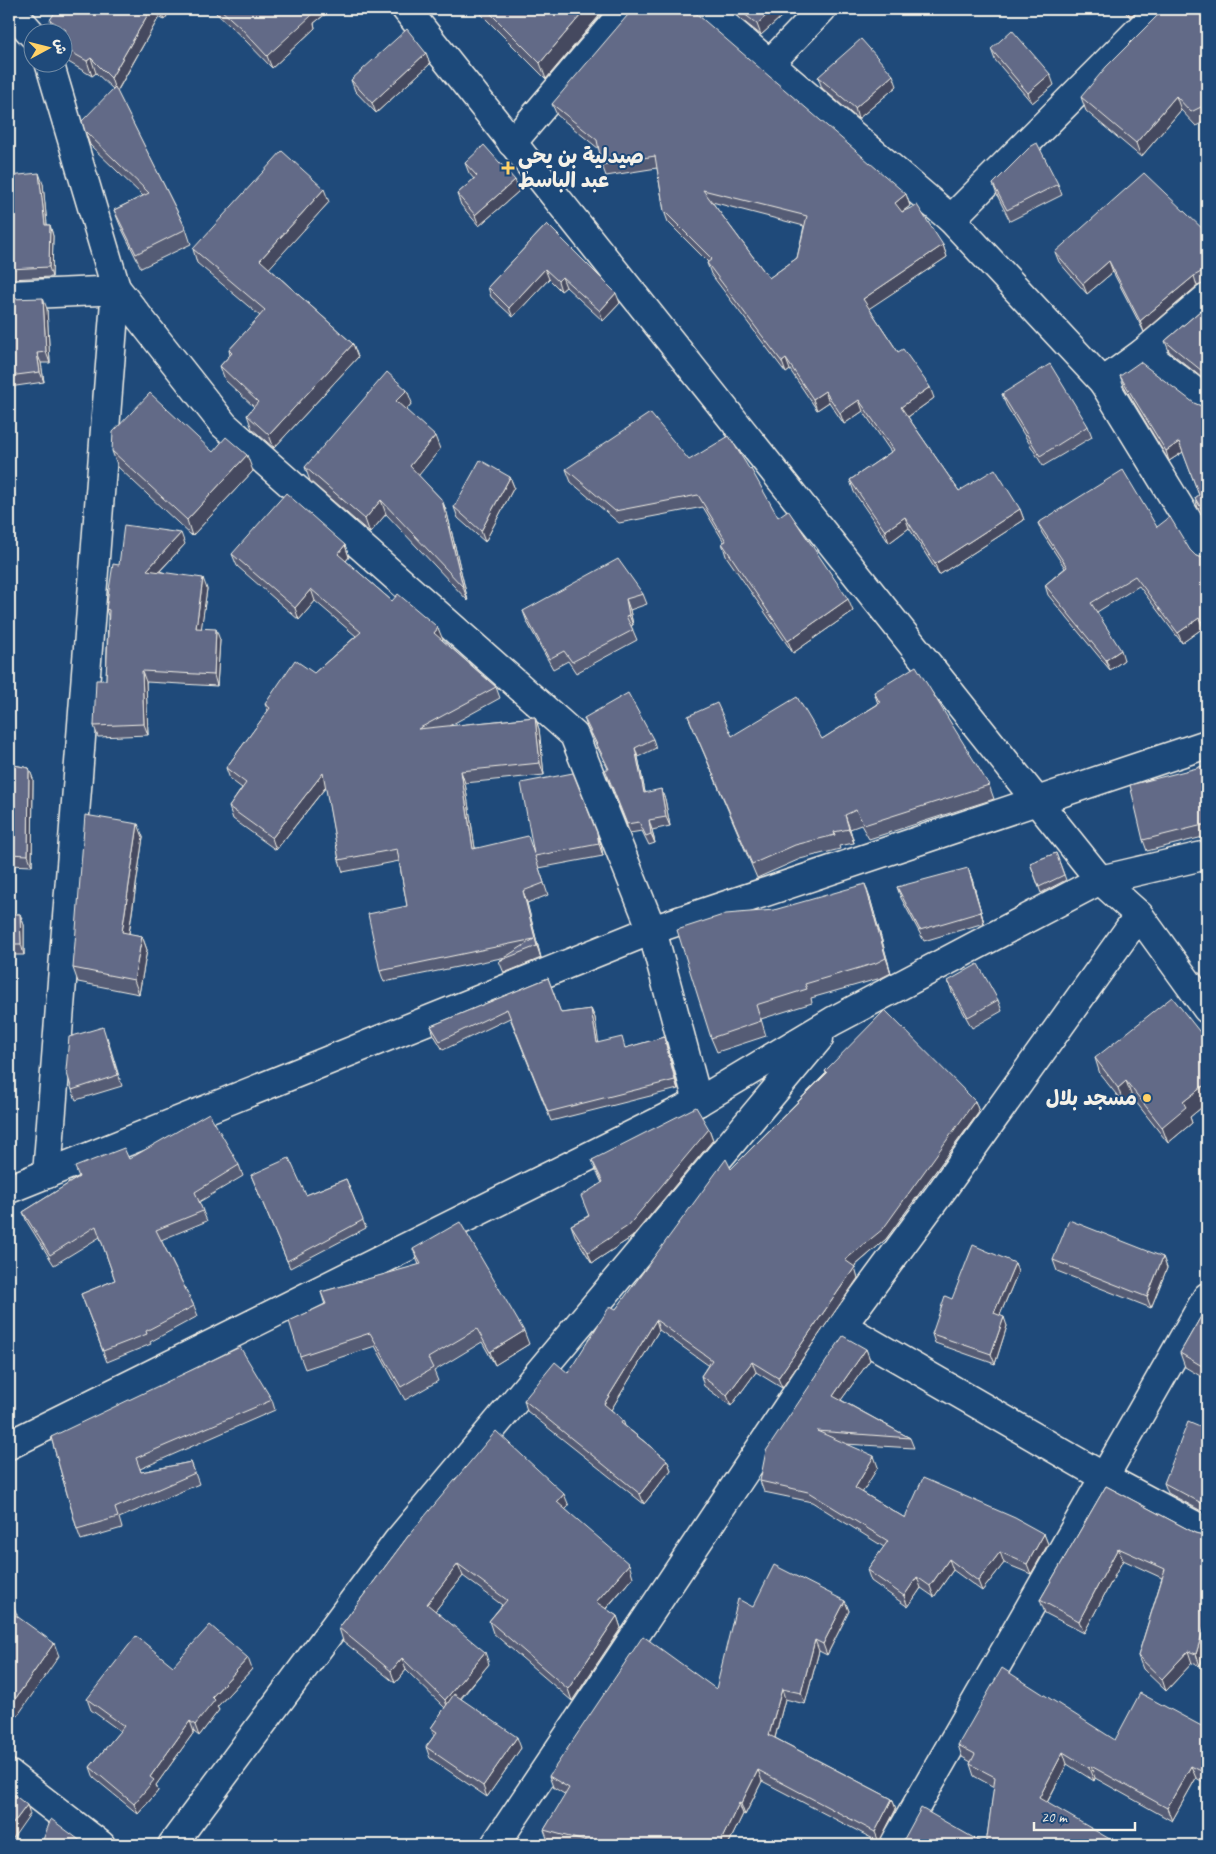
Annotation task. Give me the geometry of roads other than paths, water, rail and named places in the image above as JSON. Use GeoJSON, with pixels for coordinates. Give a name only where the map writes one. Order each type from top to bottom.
{"type":"FeatureCollection","features":[{"type":"Feature","properties":{"kind":"street"},"geometry":{"type":"LineString","coordinates":[[10,9],[22,23]]}},
{"type":"Feature","properties":{"kind":"street"},"geometry":{"type":"LineString","coordinates":[[406,9],[1100,880],[1139,915],[1207,1009]]}},
{"type":"Feature","properties":{"kind":"street"},"geometry":{"type":"LineString","coordinates":[[512,143],[626,9]]}},
{"type":"Feature","properties":{"kind":"street"},"geometry":{"type":"LineString","coordinates":[[706,9],[951,219],[1103,382],[1207,552]]}},
{"type":"Feature","properties":{"kind":"street"},"geometry":{"type":"LineString","coordinates":[[770,63],[822,9]]}},
{"type":"Feature","properties":{"kind":"street"},"geometry":{"type":"LineString","coordinates":[[951,219],[1160,9]]}},
{"type":"Feature","properties":{"kind":"street"},"geometry":{"type":"LineString","coordinates":[[47,1174],[116,288],[52,72]]}},
{"type":"Feature","properties":{"kind":"street"},"geometry":{"type":"LineString","coordinates":[[9,295],[99,291],[116,288]]}},
{"type":"Feature","properties":{"kind":"street"},"geometry":{"type":"LineString","coordinates":[[116,288],[224,425],[574,735],[652,930],[698,1102]]}},
{"type":"Feature","properties":{"kind":"street"},"geometry":{"type":"LineString","coordinates":[[1103,382],[1144,352],[1207,298]]}},
{"type":"Feature","properties":{"kind":"street"},"geometry":{"type":"LineString","coordinates":[[1144,352],[1207,402]]}},
{"type":"Feature","properties":{"kind":"street"},"geometry":{"type":"LineString","coordinates":[[9,1189],[652,930],[1207,744]]}},
{"type":"Feature","properties":{"kind":"street"},"geometry":{"type":"LineString","coordinates":[[9,1445],[698,1102],[833,1022],[1100,880],[1207,855]]}},
{"type":"Feature","properties":{"kind":"street"},"geometry":{"type":"LineString","coordinates":[[495,1845],[842,1326],[949,1181],[1139,915]]}},
{"type":"Feature","properties":{"kind":"street"},"geometry":{"type":"LineString","coordinates":[[172,1845],[397,1542],[833,1022]]}},
{"type":"Feature","properties":{"kind":"street"},"geometry":{"type":"LineString","coordinates":[[894,1845],[1207,1297]]}},
{"type":"Feature","properties":{"kind":"street"},"geometry":{"type":"LineString","coordinates":[[842,1326],[1104,1477],[1207,1532]]}},
{"type":"Feature","properties":{"kind":"street"},"geometry":{"type":"LineString","coordinates":[[9,1774],[101,1845]]}},
{"type":"Feature","properties":{"kind":"place","name":"صيدلية بن يحي عبد الباسط"},"geometry":{"type":"Point","coordinates":[508,168]}},
{"type":"Feature","properties":{"kind":"place","name":"مسجد بلال"},"geometry":{"type":"Point","coordinates":[1147,1098]}}]}
